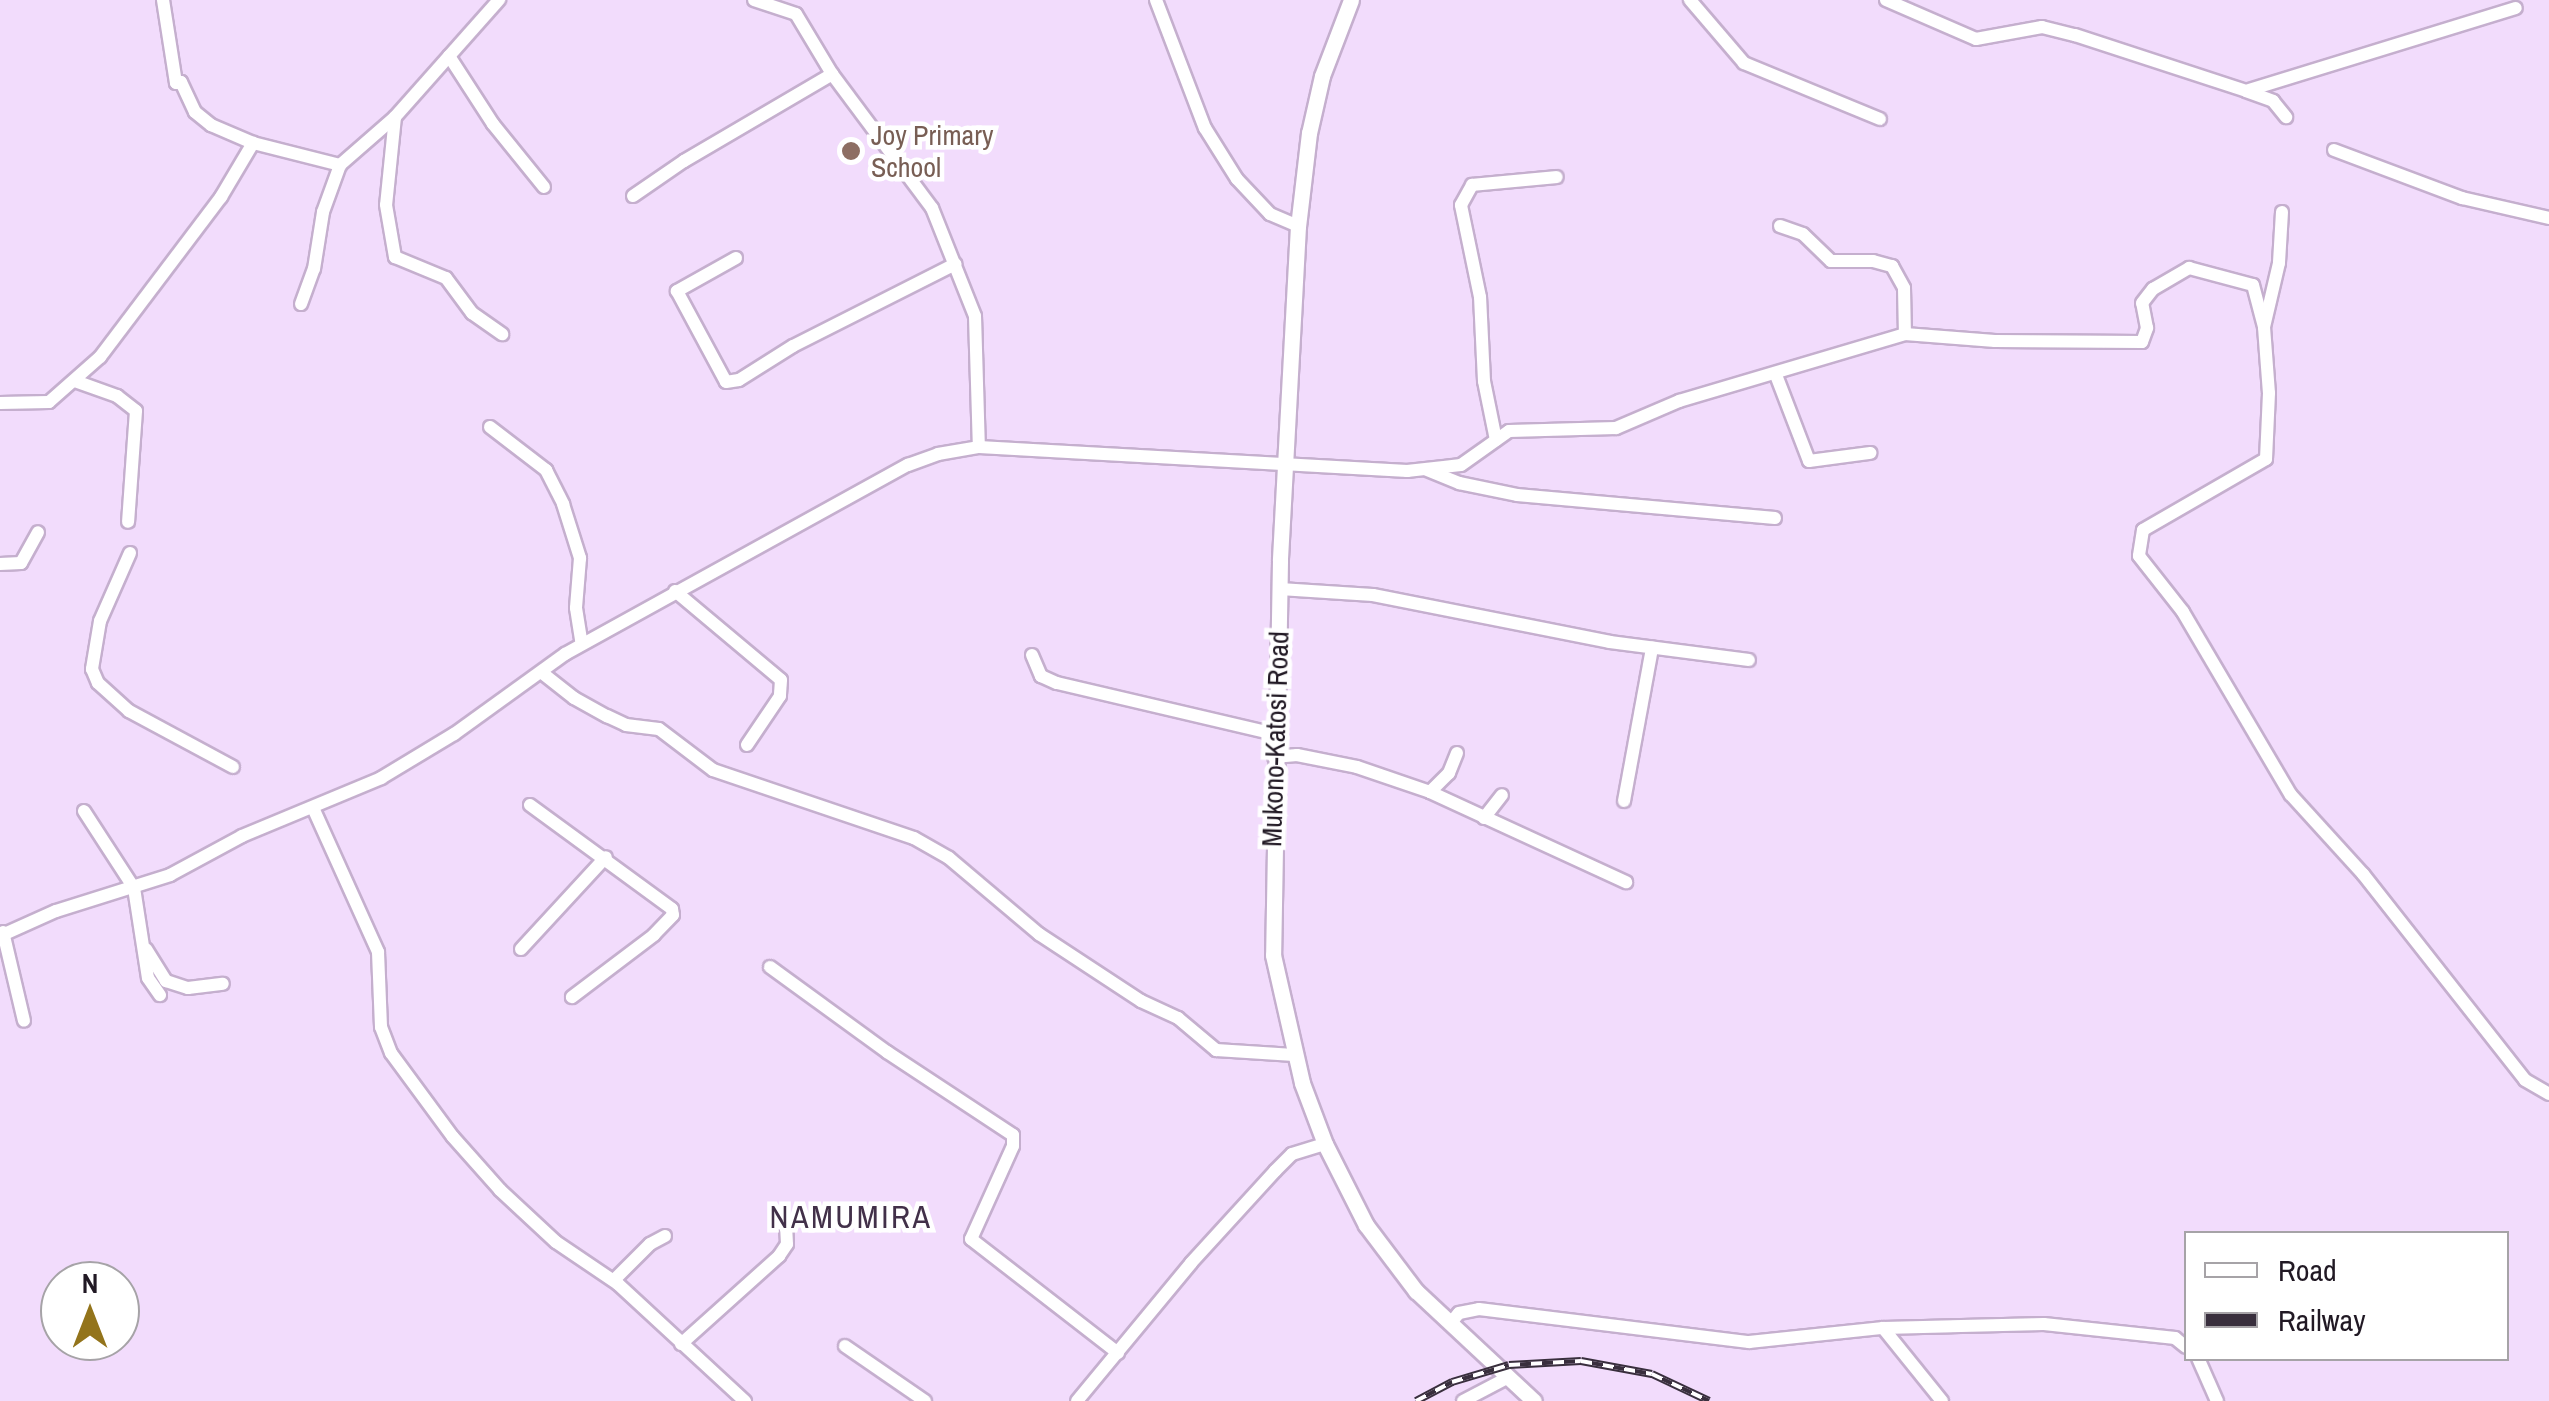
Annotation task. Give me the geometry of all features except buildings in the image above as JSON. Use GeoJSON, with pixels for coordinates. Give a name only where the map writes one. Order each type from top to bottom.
{"type":"FeatureCollection","features":[{"type":"Feature","properties":{"kind":"main road","name":"Mukono-Katosi Road"},"geometry":{"type":"LineString","coordinates":[[1351,0],[1322,76],[1303,170],[1298,226],[1274,734],[1273,955],[1294,1055],[1325,1144],[1366,1225],[1416,1291],[1534,1401]]}},
{"type":"Feature","properties":{"kind":"street"},"geometry":{"type":"LineString","coordinates":[[163,0],[176,83],[182,82],[196,112],[211,125],[253,143],[340,164]]}},
{"type":"Feature","properties":{"kind":"street"},"geometry":{"type":"LineString","coordinates":[[301,304],[314,268],[323,212],[340,164],[395,117],[499,0]]}},
{"type":"Feature","properties":{"kind":"street"},"geometry":{"type":"LineString","coordinates":[[754,0],[796,14],[832,74],[922,189],[972,302],[979,343],[979,447]]}},
{"type":"Feature","properties":{"kind":"street"},"geometry":{"type":"LineString","coordinates":[[1156,0],[1188,92],[1237,179],[1270,214],[1298,226]]}},
{"type":"Feature","properties":{"kind":"street"},"geometry":{"type":"LineString","coordinates":[[1690,0],[1744,63],[1880,119]]}},
{"type":"Feature","properties":{"kind":"street"},"geometry":{"type":"LineString","coordinates":[[1886,0],[1976,39],[2042,27],[2246,91],[2273,102],[2286,117]]}},
{"type":"Feature","properties":{"kind":"street"},"geometry":{"type":"LineString","coordinates":[[2246,91],[2516,8]]}},
{"type":"Feature","properties":{"kind":"street"},"geometry":{"type":"LineString","coordinates":[[449,56],[493,124],[544,187]]}},
{"type":"Feature","properties":{"kind":"street"},"geometry":{"type":"LineString","coordinates":[[633,196],[684,160],[832,74]]}},
{"type":"Feature","properties":{"kind":"street"},"geometry":{"type":"LineString","coordinates":[[395,117],[386,206],[395,257],[446,278],[472,313],[502,334]]}},
{"type":"Feature","properties":{"kind":"street"},"geometry":{"type":"LineString","coordinates":[[0,403],[50,402],[100,357],[221,197],[253,143]]}},
{"type":"Feature","properties":{"kind":"street"},"geometry":{"type":"LineString","coordinates":[[2334,150],[2462,198],[2549,218]]}},
{"type":"Feature","properties":{"kind":"street"},"geometry":{"type":"LineString","coordinates":[[1496,440],[1484,381],[1480,296],[1461,205],[1472,185],[1557,177]]}},
{"type":"Feature","properties":{"kind":"street"},"geometry":{"type":"LineString","coordinates":[[2264,326],[2279,264],[2282,212]]}},
{"type":"Feature","properties":{"kind":"street"},"geometry":{"type":"LineString","coordinates":[[1780,226],[1804,234],[1831,261],[1873,260],[1892,266],[1904,288],[1905,334]]}},
{"type":"Feature","properties":{"kind":"street"},"geometry":{"type":"LineString","coordinates":[[736,258],[677,291],[726,382],[739,380],[792,346],[955,264]]}},
{"type":"Feature","properties":{"kind":"street"},"geometry":{"type":"LineString","coordinates":[[24,1020],[2,934],[56,911],[170,875],[242,836],[314,810],[420,756],[582,644],[908,464],[979,447],[1286,466],[1424,469],[1462,465],[1510,432],[1616,428],[1679,401],[1905,334],[1995,342],[2142,342],[2147,328],[2142,303],[2153,288],[2189,268],[2253,285],[2264,326],[2270,393],[2266,459],[2143,530],[2140,556],[2184,612],[2291,796],[2363,874],[2525,1080],[2549,1094]]}},
{"type":"Feature","properties":{"kind":"street"},"geometry":{"type":"LineString","coordinates":[[1776,375],[1809,461],[1870,454]]}},
{"type":"Feature","properties":{"kind":"street"},"geometry":{"type":"LineString","coordinates":[[75,381],[117,396],[136,411],[128,522]]}},
{"type":"Feature","properties":{"kind":"street"},"geometry":{"type":"LineString","coordinates":[[490,426],[546,470],[563,504],[580,558],[576,608],[582,644]]}},
{"type":"Feature","properties":{"kind":"street"},"geometry":{"type":"LineString","coordinates":[[1424,469],[1460,482],[1518,494],[1775,518]]}},
{"type":"Feature","properties":{"kind":"street"},"geometry":{"type":"LineString","coordinates":[[0,564],[21,563],[38,532]]}},
{"type":"Feature","properties":{"kind":"street"},"geometry":{"type":"LineString","coordinates":[[130,553],[100,621],[92,669],[98,683],[129,711],[233,767]]}},
{"type":"Feature","properties":{"kind":"street"},"geometry":{"type":"LineString","coordinates":[[1280,589],[1373,595],[1652,648],[1749,660]]}},
{"type":"Feature","properties":{"kind":"street"},"geometry":{"type":"LineString","coordinates":[[675,591],[781,680],[780,696],[747,745]]}},
{"type":"Feature","properties":{"kind":"street"},"geometry":{"type":"LineString","coordinates":[[1624,801],[1652,648]]}},
{"type":"Feature","properties":{"kind":"street"},"geometry":{"type":"LineString","coordinates":[[1032,656],[1042,676],[1057,683],[1274,734]]}},
{"type":"Feature","properties":{"kind":"street"},"geometry":{"type":"LineString","coordinates":[[541,672],[607,716],[626,725],[659,729],[713,770],[914,838],[949,858],[1039,934],[1141,1002],[1178,1018],[1216,1050],[1294,1055]]}},
{"type":"Feature","properties":{"kind":"street"},"geometry":{"type":"LineString","coordinates":[[1430,792],[1448,773],[1457,752]]}},
{"type":"Feature","properties":{"kind":"street"},"geometry":{"type":"LineString","coordinates":[[1274,756],[1296,755],[1357,768],[1430,792],[1626,882]]}},
{"type":"Feature","properties":{"kind":"street"},"geometry":{"type":"LineString","coordinates":[[1484,818],[1502,795]]}},
{"type":"Feature","properties":{"kind":"street"},"geometry":{"type":"LineString","coordinates":[[530,805],[672,908],[673,916],[654,935],[572,997]]}},
{"type":"Feature","properties":{"kind":"street"},"geometry":{"type":"LineString","coordinates":[[314,810],[378,952],[381,1027],[391,1053],[453,1137],[500,1190],[556,1242],[614,1280],[746,1401]]}},
{"type":"Feature","properties":{"kind":"street"},"geometry":{"type":"LineString","coordinates":[[84,812],[134,888],[148,978],[160,995]]}},
{"type":"Feature","properties":{"kind":"street"},"geometry":{"type":"LineString","coordinates":[[521,949],[592,878],[606,857]]}},
{"type":"Feature","properties":{"kind":"street"},"geometry":{"type":"LineString","coordinates":[[146,949],[166,981],[188,988],[222,984]]}},
{"type":"Feature","properties":{"kind":"street"},"geometry":{"type":"LineString","coordinates":[[770,967],[887,1052],[1012,1135],[1012,1146],[972,1239],[1118,1352]]}},
{"type":"Feature","properties":{"kind":"street"},"geometry":{"type":"LineString","coordinates":[[1077,1401],[1274,1171],[1292,1154],[1325,1144]]}},
{"type":"Feature","properties":{"kind":"street"},"geometry":{"type":"LineString","coordinates":[[681,1344],[780,1256],[787,1244],[786,1228]]}},
{"type":"Feature","properties":{"kind":"street"},"geometry":{"type":"LineString","coordinates":[[614,1280],[650,1244],[665,1236]]}},
{"type":"Feature","properties":{"kind":"street"},"geometry":{"type":"LineString","coordinates":[[1450,1324],[1459,1313],[1479,1309],[1749,1342],[1883,1328],[2044,1324],[2174,1338],[2184,1346]]}},
{"type":"Feature","properties":{"kind":"street"},"geometry":{"type":"LineString","coordinates":[[1883,1328],[1942,1401]]}},
{"type":"Feature","properties":{"kind":"street"},"geometry":{"type":"LineString","coordinates":[[845,1346],[925,1401]]}},
{"type":"Feature","properties":{"kind":"street"},"geometry":{"type":"LineString","coordinates":[[2199,1361],[2217,1401]]}},
{"type":"Feature","properties":{"kind":"street"},"geometry":{"type":"LineString","coordinates":[[1464,1401],[1507,1378]]}},
{"type":"Feature","properties":{"kind":"railway"},"geometry":{"type":"LineString","coordinates":[[1416,1401],[1452,1382],[1509,1365],[1581,1361],[1652,1374],[1709,1401]]}},
{"type":"Feature","properties":{"kind":"place","name":"Joy Primary School"},"geometry":{"type":"Point","coordinates":[851,151]}},
{"type":"Feature","properties":{"kind":"district","name":"NAMUMIRA"},"geometry":{"type":"Point","coordinates":[851,1217]}}]}
